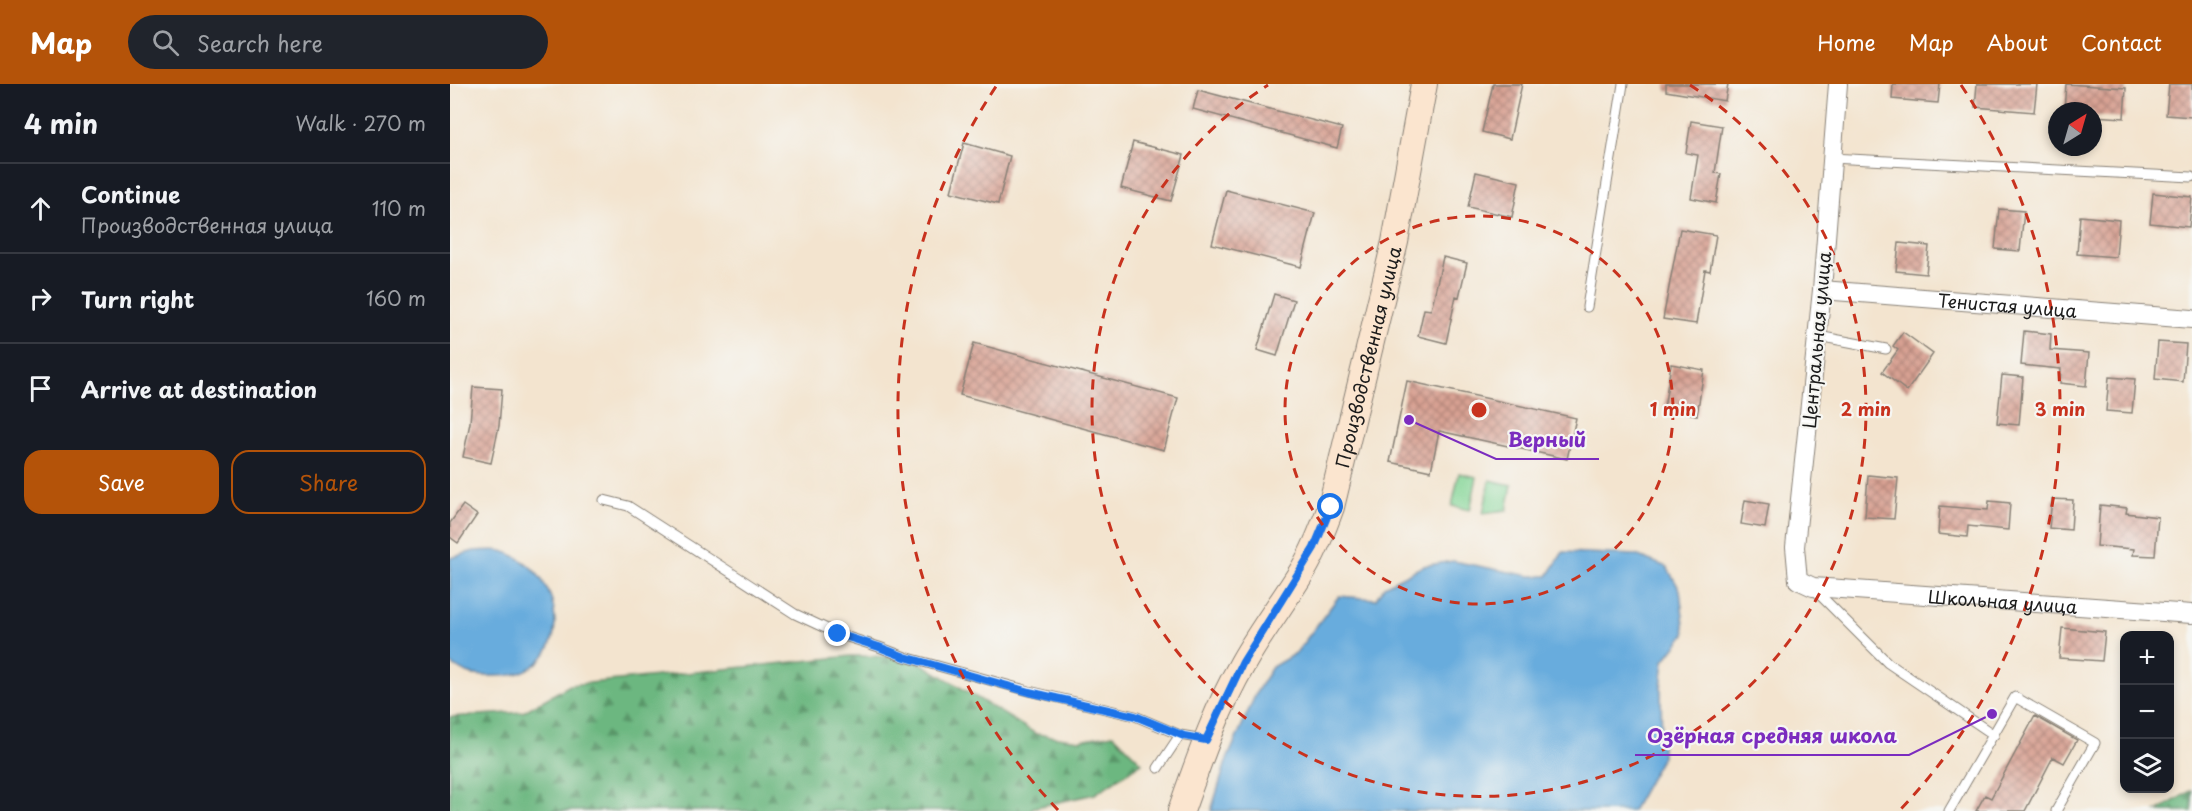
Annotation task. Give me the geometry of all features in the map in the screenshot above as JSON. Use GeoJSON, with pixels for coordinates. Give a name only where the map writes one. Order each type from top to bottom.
{"type":"FeatureCollection","features":[{"type":"Feature","properties":{"kind":"street","name":"Производственная улица"},"geometry":{"type":"LineString","coordinates":[[1181,811],[1206,740],[1243,662],[1314,548],[1331,507],[1395,242],[1424,84]]}},
{"type":"Feature","properties":{"kind":"street","name":"Центральная улица"},"geometry":{"type":"LineString","coordinates":[[1813,587],[1798,580],[1796,547],[1818,336],[1838,84]]}},
{"type":"Feature","properties":{"kind":"street","name":"Тенистая улица"},"geometry":{"type":"LineString","coordinates":[[1822,290],[2192,319]]}},
{"type":"Feature","properties":{"kind":"street","name":"Школьная улица"},"geometry":{"type":"LineString","coordinates":[[1813,587],[2192,614]]}},
{"type":"Feature","properties":{"kind":"lane"},"geometry":{"type":"LineString","coordinates":[[1587,307],[1623,84]]}},
{"type":"Feature","properties":{"kind":"lane"},"geometry":{"type":"LineString","coordinates":[[1831,158],[2192,177]]}},
{"type":"Feature","properties":{"kind":"lane"},"geometry":{"type":"LineString","coordinates":[[1818,336],[1886,349]]}},
{"type":"Feature","properties":{"kind":"lane"},"geometry":{"type":"LineString","coordinates":[[604,500],[628,506],[795,614],[838,634],[905,657],[1029,692],[1135,716],[1180,735],[1206,740]]}},
{"type":"Feature","properties":{"kind":"lane"},"geometry":{"type":"LineString","coordinates":[[1813,587],[1888,663],[1994,735]]}},
{"type":"Feature","properties":{"kind":"lane"},"geometry":{"type":"LineString","coordinates":[[1949,811],[2015,697],[2095,743],[2056,811]]}},
{"type":"Feature","properties":{"kind":"lane"},"geometry":{"type":"LineString","coordinates":[[1158,768],[1180,735]]}},
{"type":"Feature","properties":{"kind":"green space"},"geometry":{"type":"Polygon","coordinates":[[[1459,473],[1477,477],[1470,510],[1452,506],[1459,473]]]}},
{"type":"Feature","properties":{"kind":"green space"},"geometry":{"type":"Polygon","coordinates":[[[1490,480],[1512,485],[1507,510],[1483,513],[1490,480]]]}},
{"type":"Feature","properties":{"kind":"green space"},"geometry":{"type":"Polygon","coordinates":[[[851,656],[911,657],[1036,734],[1080,740],[1113,734],[1142,763],[1095,794],[1032,808],[1031,811],[450,811],[450,717],[523,712],[570,685],[851,656]]]}},
{"type":"Feature","properties":{"kind":"green space"},"geometry":{"type":"Polygon","coordinates":[[[2192,790],[2192,811],[2157,811],[2192,790]]]}},
{"type":"Feature","properties":{"kind":"water"},"geometry":{"type":"Polygon","coordinates":[[[474,551],[502,551],[525,563],[542,580],[552,601],[555,623],[551,644],[539,661],[520,673],[475,675],[450,663],[450,558],[474,551]]]}},
{"type":"Feature","properties":{"kind":"water"},"geometry":{"type":"Polygon","coordinates":[[[1563,552],[1636,555],[1667,567],[1680,590],[1685,634],[1664,661],[1661,688],[1662,757],[1632,811],[1211,811],[1226,762],[1257,691],[1272,667],[1296,653],[1339,596],[1376,599],[1384,586],[1423,566],[1453,561],[1530,576],[1548,576],[1563,552]]]}},
{"type":"Feature","properties":{"kind":"building"},"geometry":{"type":"Polygon","coordinates":[[[1493,84],[1522,84],[1510,139],[1482,132],[1493,84]]]}},
{"type":"Feature","properties":{"kind":"building"},"geometry":{"type":"Polygon","coordinates":[[[1666,84],[1728,84],[1725,101],[1666,91],[1666,84]]]}},
{"type":"Feature","properties":{"kind":"building"},"geometry":{"type":"Polygon","coordinates":[[[1893,84],[1940,84],[1938,103],[1892,99],[1893,84]]]}},
{"type":"Feature","properties":{"kind":"building"},"geometry":{"type":"Polygon","coordinates":[[[1977,84],[2037,84],[2034,112],[1975,107],[1977,84]]]}},
{"type":"Feature","properties":{"kind":"building"},"geometry":{"type":"Polygon","coordinates":[[[2066,84],[2126,88],[2124,118],[2102,117],[2102,102],[2065,102],[2066,84]]]}},
{"type":"Feature","properties":{"kind":"building"},"geometry":{"type":"Polygon","coordinates":[[[2169,84],[2192,84],[2192,117],[2166,115],[2169,84]]]}},
{"type":"Feature","properties":{"kind":"building"},"geometry":{"type":"Polygon","coordinates":[[[1198,90],[1342,128],[1337,148],[1193,109],[1198,90]]]}},
{"type":"Feature","properties":{"kind":"building"},"geometry":{"type":"Polygon","coordinates":[[[1691,121],[1722,126],[1715,173],[1721,174],[1716,203],[1691,198],[1698,155],[1686,153],[1691,121]]]}},
{"type":"Feature","properties":{"kind":"building"},"geometry":{"type":"Polygon","coordinates":[[[1133,142],[1184,155],[1171,201],[1121,188],[1133,142]]]}},
{"type":"Feature","properties":{"kind":"building"},"geometry":{"type":"Polygon","coordinates":[[[964,143],[1010,156],[998,204],[951,192],[964,143]]]}},
{"type":"Feature","properties":{"kind":"building"},"geometry":{"type":"Polygon","coordinates":[[[1476,172],[1519,182],[1512,217],[1468,207],[1476,172]]]}},
{"type":"Feature","properties":{"kind":"building"},"geometry":{"type":"Polygon","coordinates":[[[1226,190],[1315,213],[1301,267],[1212,244],[1226,190]]]}},
{"type":"Feature","properties":{"kind":"building"},"geometry":{"type":"Polygon","coordinates":[[[2153,193],[2192,197],[2189,227],[2150,223],[2153,193]]]}},
{"type":"Feature","properties":{"kind":"building"},"geometry":{"type":"Polygon","coordinates":[[[1999,209],[2024,211],[2020,251],[1995,249],[1999,209]]]}},
{"type":"Feature","properties":{"kind":"building"},"geometry":{"type":"Polygon","coordinates":[[[2080,216],[2119,220],[2116,257],[2077,254],[2080,216]]]}},
{"type":"Feature","properties":{"kind":"building"},"geometry":{"type":"Polygon","coordinates":[[[1680,229],[1716,235],[1710,271],[1705,270],[1696,324],[1663,319],[1680,229]]]}},
{"type":"Feature","properties":{"kind":"building"},"geometry":{"type":"Polygon","coordinates":[[[1899,243],[1929,246],[1926,274],[1896,271],[1899,243]]]}},
{"type":"Feature","properties":{"kind":"building"},"geometry":{"type":"Polygon","coordinates":[[[1443,257],[1467,263],[1459,297],[1456,296],[1446,343],[1418,336],[1424,309],[1431,310],[1443,257]]]}},
{"type":"Feature","properties":{"kind":"building"},"geometry":{"type":"Polygon","coordinates":[[[1274,294],[1294,300],[1277,356],[1257,350],[1274,294]]]}},
{"type":"Feature","properties":{"kind":"building"},"geometry":{"type":"Polygon","coordinates":[[[2024,331],[2051,334],[2050,350],[2089,353],[2086,386],[2060,383],[2061,369],[2021,365],[2024,331]]]}},
{"type":"Feature","properties":{"kind":"building"},"geometry":{"type":"Polygon","coordinates":[[[1903,332],[1933,354],[1907,391],[1882,372],[1898,350],[1893,346],[1903,332]]]}},
{"type":"Feature","properties":{"kind":"building"},"geometry":{"type":"Polygon","coordinates":[[[2158,342],[2186,344],[2183,382],[2155,379],[2158,342]]]}},
{"type":"Feature","properties":{"kind":"building"},"geometry":{"type":"Polygon","coordinates":[[[974,343],[1178,398],[1164,450],[960,395],[974,343]]]}},
{"type":"Feature","properties":{"kind":"building"},"geometry":{"type":"Polygon","coordinates":[[[1671,364],[1704,370],[1697,415],[1664,409],[1671,364]]]}},
{"type":"Feature","properties":{"kind":"building"},"geometry":{"type":"Polygon","coordinates":[[[2002,375],[2023,377],[2019,425],[1997,423],[2002,375]]]}},
{"type":"Feature","properties":{"kind":"building"},"geometry":{"type":"Polygon","coordinates":[[[2109,377],[2135,379],[2132,413],[2106,411],[2109,377]]]}},
{"type":"Feature","properties":{"kind":"building"},"geometry":{"type":"Polygon","coordinates":[[[1407,381],[1576,418],[1567,459],[1439,431],[1431,471],[1390,462],[1407,381]]]}},
{"type":"Feature","properties":{"kind":"building"},"geometry":{"type":"Polygon","coordinates":[[[473,387],[502,389],[499,426],[491,463],[463,457],[470,423],[473,387]]]}},
{"type":"Feature","properties":{"kind":"building"},"geometry":{"type":"Polygon","coordinates":[[[1868,475],[1898,478],[1894,519],[1865,517],[1868,475]]]}},
{"type":"Feature","properties":{"kind":"building"},"geometry":{"type":"Polygon","coordinates":[[[2052,499],[2073,500],[2071,530],[2049,528],[2052,499]]]}},
{"type":"Feature","properties":{"kind":"building"},"geometry":{"type":"Polygon","coordinates":[[[1745,500],[1769,504],[1765,528],[1741,524],[1745,500]]]}},
{"type":"Feature","properties":{"kind":"building"},"geometry":{"type":"Polygon","coordinates":[[[1989,501],[2010,503],[2008,530],[1968,526],[1967,537],[1938,534],[1940,506],[1988,510],[1989,501]]]}},
{"type":"Feature","properties":{"kind":"building"},"geometry":{"type":"Polygon","coordinates":[[[463,505],[477,515],[458,543],[450,537],[450,523],[463,505]]]}},
{"type":"Feature","properties":{"kind":"building"},"geometry":{"type":"Polygon","coordinates":[[[2100,505],[2127,508],[2126,513],[2158,517],[2155,556],[2133,555],[2134,549],[2097,546],[2100,505]]]}},
{"type":"Feature","properties":{"kind":"building"},"geometry":{"type":"Polygon","coordinates":[[[2062,628],[2105,632],[2102,661],[2059,658],[2062,628]]]}},
{"type":"Feature","properties":{"kind":"building"},"geometry":{"type":"Polygon","coordinates":[[[2035,716],[2077,740],[2064,763],[2053,757],[2025,811],[1976,811],[1985,795],[1991,798],[2035,716]]]}},
{"type":"Feature","properties":{"kind":"place","name":"Верный"},"geometry":{"type":"Point","coordinates":[1409,420]}},
{"type":"Feature","properties":{"kind":"place","name":"Озёрная средняя школа"},"geometry":{"type":"Point","coordinates":[1992,714]}},
{"type":"Feature","properties":{"kind":"route"},"geometry":{"type":"LineString","coordinates":[[838,634],[905,657],[1029,692],[1135,716],[1184,736],[1206,740],[1243,662],[1303,570],[1331,507]]}}]}
